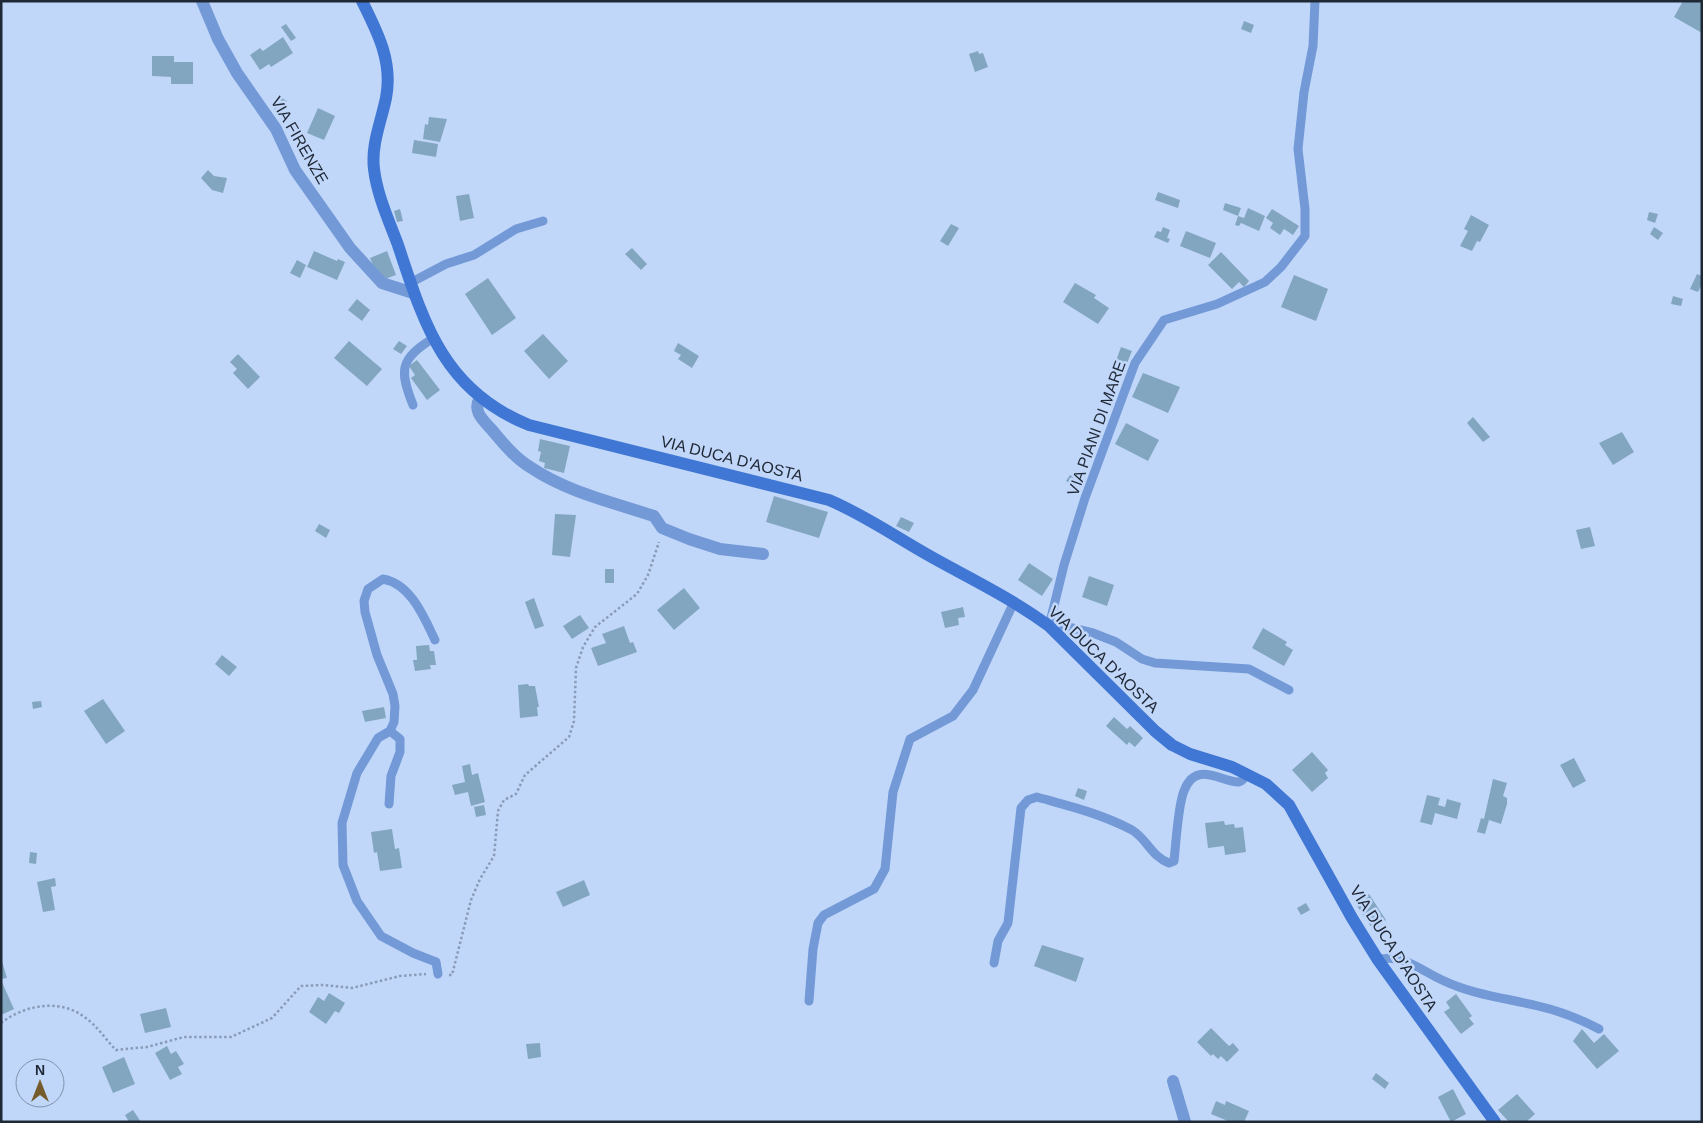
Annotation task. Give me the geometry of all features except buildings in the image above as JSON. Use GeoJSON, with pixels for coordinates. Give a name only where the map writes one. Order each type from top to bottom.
{"type":"FeatureCollection","features":[{"type":"Feature","properties":{"kind":"main road","name":"VIA DUCA D'AOSTA"},"geometry":{"type":"LineString","coordinates":[[362,1],[377,31],[387,65],[386,98],[376,135],[374,169],[377,185],[412,288],[432,339],[448,362],[480,398],[499,411],[529,425],[829,500],[857,512],[935,559],[1014,602],[1053,630],[1156,732],[1172,745],[1190,754],[1247,774],[1266,784],[1289,805],[1352,918],[1378,960],[1495,1122]]}},
{"type":"Feature","properties":{"kind":"street","name":"VIA FIRENZE"},"geometry":{"type":"LineString","coordinates":[[202,1],[218,39],[237,73],[276,129],[295,170],[350,248],[382,283],[412,288]]}},
{"type":"Feature","properties":{"kind":"street"},"geometry":{"type":"LineString","coordinates":[[480,398],[476,410],[482,420],[528,466],[573,490],[654,516],[662,528],[720,549],[763,554]]}},
{"type":"Feature","properties":{"kind":"street"},"geometry":{"type":"LineString","coordinates":[[1174,1081],[1185,1122]]}},
{"type":"Feature","properties":{"kind":"lane","name":"VIA PIANI DI MARE"},"geometry":{"type":"LineString","coordinates":[[1053,630],[1064,565],[1085,498],[1135,363],[1164,320],[1217,304],[1265,282],[1281,267],[1305,236],[1305,209],[1298,149],[1304,92],[1313,46],[1315,1]]}},
{"type":"Feature","properties":{"kind":"lane"},"geometry":{"type":"LineString","coordinates":[[412,288],[446,264],[474,255],[516,229],[543,221]]}},
{"type":"Feature","properties":{"kind":"lane"},"geometry":{"type":"LineString","coordinates":[[413,405],[404,377],[405,364],[413,351],[432,339]]}},
{"type":"Feature","properties":{"kind":"lane"},"geometry":{"type":"LineString","coordinates":[[435,640],[424,617],[400,585],[394,581],[384,579],[368,589],[364,601],[365,612],[377,655],[395,706],[394,722],[390,731],[378,738],[357,773],[342,823],[343,865],[357,901],[381,936],[412,953],[436,962],[438,974]]}},
{"type":"Feature","properties":{"kind":"lane"},"geometry":{"type":"LineString","coordinates":[[809,1001],[812,949],[818,923],[824,915],[874,889],[885,869],[893,792],[910,739],[953,716],[973,690],[1014,602]]}},
{"type":"Feature","properties":{"kind":"lane"},"geometry":{"type":"LineString","coordinates":[[1053,630],[1068,628],[1092,633],[1116,642],[1142,659],[1156,663],[1249,669],[1288,690]]}},
{"type":"Feature","properties":{"kind":"lane"},"geometry":{"type":"LineString","coordinates":[[389,804],[391,776],[400,752],[400,739],[390,731]]}},
{"type":"Feature","properties":{"kind":"lane"},"geometry":{"type":"LineString","coordinates":[[994,963],[998,941],[1008,923],[1021,808],[1028,800],[1037,797],[1102,816],[1134,832],[1158,858],[1169,863],[1174,861],[1184,790],[1192,779],[1200,775],[1214,774],[1238,782],[1243,780],[1247,774]]}},
{"type":"Feature","properties":{"kind":"lane"},"geometry":{"type":"LineString","coordinates":[[1378,960],[1385,957],[1395,959],[1417,967],[1463,989],[1556,1011],[1599,1029]]}},
{"type":"Feature","properties":{"kind":"path"},"geometry":{"type":"LineString","coordinates":[[1,1023],[16,1012],[44,1005],[68,1008],[87,1019],[116,1050],[147,1048],[184,1037],[231,1037],[272,1018],[301,986],[323,985],[352,988],[400,976],[452,974],[471,900],[480,879],[494,856],[497,843],[498,811],[504,800],[516,794],[525,775],[569,737],[574,721],[576,668],[583,648],[595,626],[637,594],[648,575],[658,549],[662,528]]}}]}
